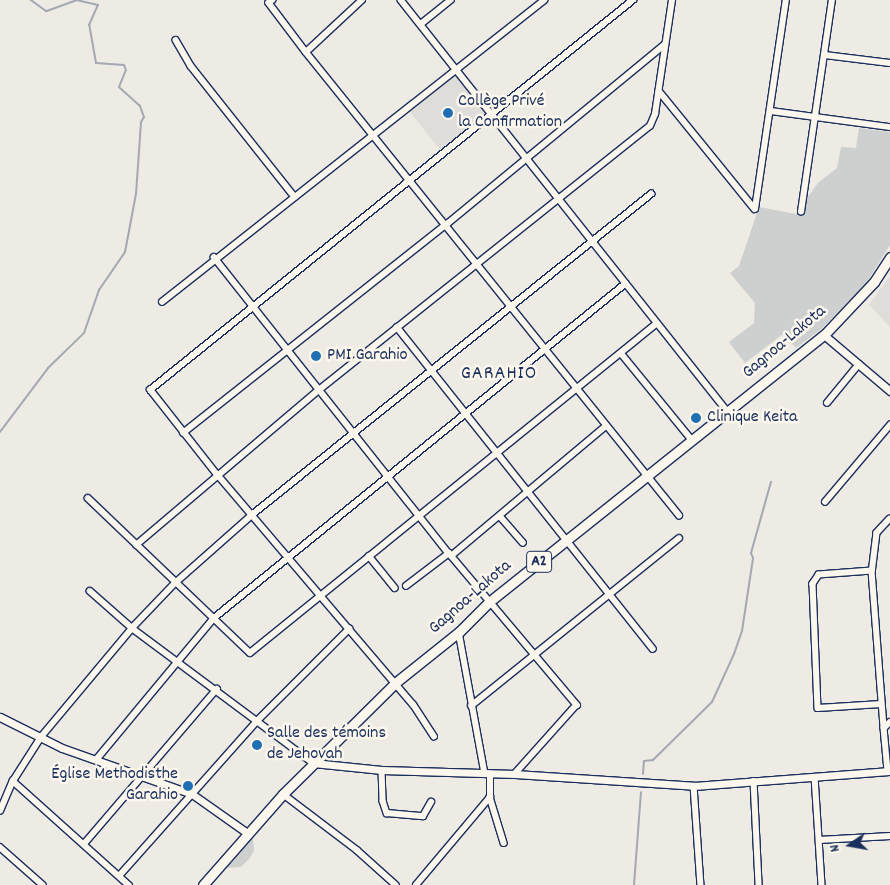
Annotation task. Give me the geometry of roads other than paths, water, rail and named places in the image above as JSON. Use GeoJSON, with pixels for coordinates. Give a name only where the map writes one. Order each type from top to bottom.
{"type":"FeatureCollection","features":[{"type":"Feature","properties":{"kind":"main road","name":"Gagnoa-Lakota"},"geometry":{"type":"LineString","coordinates":[[203,885],[283,794],[395,683],[459,632],[489,602],[824,335],[874,282],[890,257]]}},
{"type":"Feature","properties":{"kind":"street"},"geometry":{"type":"LineString","coordinates":[[273,0],[269,3],[306,52],[447,224],[606,426],[679,515]]}},
{"type":"Feature","properties":{"kind":"street"},"geometry":{"type":"LineString","coordinates":[[306,52],[362,0]]}},
{"type":"Feature","properties":{"kind":"street"},"geometry":{"type":"LineString","coordinates":[[402,0],[525,160],[728,412]]}},
{"type":"Feature","properties":{"kind":"street"},"geometry":{"type":"LineString","coordinates":[[421,24],[451,0]]}},
{"type":"Feature","properties":{"kind":"street"},"geometry":{"type":"LineString","coordinates":[[162,302],[214,257],[295,197],[544,0]]}},
{"type":"Feature","properties":{"kind":"street"},"geometry":{"type":"LineString","coordinates":[[434,737],[395,683],[218,475],[150,390],[633,0]]}},
{"type":"Feature","properties":{"kind":"street"},"geometry":{"type":"LineString","coordinates":[[136,545],[319,390],[556,199],[650,126],[658,91],[672,0]]}},
{"type":"Feature","properties":{"kind":"street"},"geometry":{"type":"LineString","coordinates":[[658,91],[755,209],[786,0]]}},
{"type":"Feature","properties":{"kind":"street"},"geometry":{"type":"LineString","coordinates":[[801,212],[817,117],[832,0]]}},
{"type":"Feature","properties":{"kind":"street"},"geometry":{"type":"LineString","coordinates":[[176,40],[191,66],[295,197]]}},
{"type":"Feature","properties":{"kind":"street"},"geometry":{"type":"LineString","coordinates":[[183,433],[286,349],[447,224],[664,45]]}},
{"type":"Feature","properties":{"kind":"street"},"geometry":{"type":"LineString","coordinates":[[825,55],[890,62]]}},
{"type":"Feature","properties":{"kind":"street"},"geometry":{"type":"LineString","coordinates":[[771,111],[890,127]]}},
{"type":"Feature","properties":{"kind":"street"},"geometry":{"type":"LineString","coordinates":[[0,811],[13,781],[41,738],[132,628],[175,583],[253,514],[652,194]]}},
{"type":"Feature","properties":{"kind":"street"},"geometry":{"type":"LineString","coordinates":[[214,257],[353,434],[532,656],[577,705],[515,774]]}},
{"type":"Feature","properties":{"kind":"street"},"geometry":{"type":"LineString","coordinates":[[96,760],[176,660],[214,618],[288,555],[625,284]]}},
{"type":"Feature","properties":{"kind":"street"},"geometry":{"type":"LineString","coordinates":[[88,498],[250,653],[320,594],[656,324]]}},
{"type":"Feature","properties":{"kind":"street"},"geometry":{"type":"LineString","coordinates":[[397,327],[430,372],[466,412],[653,649]]}},
{"type":"Feature","properties":{"kind":"street"},"geometry":{"type":"LineString","coordinates":[[824,335],[890,391]]}},
{"type":"Feature","properties":{"kind":"street"},"geometry":{"type":"LineString","coordinates":[[621,352],[692,440]]}},
{"type":"Feature","properties":{"kind":"street"},"geometry":{"type":"LineString","coordinates":[[827,403],[859,364]]}},
{"type":"Feature","properties":{"kind":"street"},"geometry":{"type":"LineString","coordinates":[[825,502],[890,425]]}},
{"type":"Feature","properties":{"kind":"street"},"geometry":{"type":"LineString","coordinates":[[406,586],[500,516],[606,426]]}},
{"type":"Feature","properties":{"kind":"street"},"geometry":{"type":"LineString","coordinates":[[500,516],[524,542]]}},
{"type":"Feature","properties":{"kind":"street"},"geometry":{"type":"LineString","coordinates":[[90,591],[132,628],[217,689],[313,763],[382,770],[515,774],[694,786],[889,771],[881,704],[872,571],[877,533],[890,519]]}},
{"type":"Feature","properties":{"kind":"street"},"geometry":{"type":"LineString","coordinates":[[471,706],[679,538]]}},
{"type":"Feature","properties":{"kind":"street"},"geometry":{"type":"LineString","coordinates":[[369,556],[395,588]]}},
{"type":"Feature","properties":{"kind":"street"},"geometry":{"type":"LineString","coordinates":[[872,571],[819,575],[813,584],[818,708],[881,704]]}},
{"type":"Feature","properties":{"kind":"street"},"geometry":{"type":"LineString","coordinates":[[119,876],[258,720],[350,629]]}},
{"type":"Feature","properties":{"kind":"street"},"geometry":{"type":"LineString","coordinates":[[459,632],[471,706],[487,774],[490,797],[504,843]]}},
{"type":"Feature","properties":{"kind":"street"},"geometry":{"type":"LineString","coordinates":[[84,844],[217,689]]}},
{"type":"Feature","properties":{"kind":"street"},"geometry":{"type":"LineString","coordinates":[[0,717],[41,738],[96,760],[192,794],[247,833]]}},
{"type":"Feature","properties":{"kind":"street"},"geometry":{"type":"LineString","coordinates":[[884,728],[890,722]]}},
{"type":"Feature","properties":{"kind":"street"},"geometry":{"type":"LineString","coordinates":[[382,770],[383,801],[387,813],[423,816],[432,802]]}},
{"type":"Feature","properties":{"kind":"street"},"geometry":{"type":"LineString","coordinates":[[815,777],[822,885]]}},
{"type":"Feature","properties":{"kind":"street"},"geometry":{"type":"LineString","coordinates":[[13,781],[129,885]]}},
{"type":"Feature","properties":{"kind":"street"},"geometry":{"type":"LineString","coordinates":[[754,781],[759,885]]}},
{"type":"Feature","properties":{"kind":"street"},"geometry":{"type":"LineString","coordinates":[[694,786],[700,885]]}},
{"type":"Feature","properties":{"kind":"street"},"geometry":{"type":"LineString","coordinates":[[283,794],[357,850],[396,885]]}},
{"type":"Feature","properties":{"kind":"street"},"geometry":{"type":"LineString","coordinates":[[416,885],[490,797]]}},
{"type":"Feature","properties":{"kind":"street"},"geometry":{"type":"LineString","coordinates":[[819,840],[890,836]]}},
{"type":"Feature","properties":{"kind":"street"},"geometry":{"type":"LineString","coordinates":[[0,847],[43,885]]}},
{"type":"Feature","properties":{"kind":"waterway"},"geometry":{"type":"LineString","coordinates":[[0,432],[48,368],[84,333],[99,290],[125,252],[136,194],[141,122],[144,117],[140,106],[119,87],[126,70],[124,65],[96,63],[89,25],[98,5],[77,0],[46,11],[31,0]]}},
{"type":"Feature","properties":{"kind":"waterway"},"geometry":{"type":"LineString","coordinates":[[643,774],[644,761],[653,760],[712,702],[734,654],[742,631],[753,558],[751,553],[771,482]]}},
{"type":"Feature","properties":{"kind":"waterway"},"geometry":{"type":"LineString","coordinates":[[634,885],[641,792]]}},
{"type":"Feature","properties":{"kind":"place","name":"Collège Privé la Confirmation"},"geometry":{"type":"Point","coordinates":[448,113]}},
{"type":"Feature","properties":{"kind":"place","name":"PMI Garahio"},"geometry":{"type":"Point","coordinates":[316,356]}},
{"type":"Feature","properties":{"kind":"place","name":"Clinique Keita"},"geometry":{"type":"Point","coordinates":[696,418]}},
{"type":"Feature","properties":{"kind":"place","name":"Salle des témoins de Jehovah"},"geometry":{"type":"Point","coordinates":[257,745]}},
{"type":"Feature","properties":{"kind":"place","name":"Église Methodisthe Garahio"},"geometry":{"type":"Point","coordinates":[188,786]}},
{"type":"Feature","properties":{"kind":"district","name":"GARAHIO"},"geometry":{"type":"Point","coordinates":[499,374]}}]}
